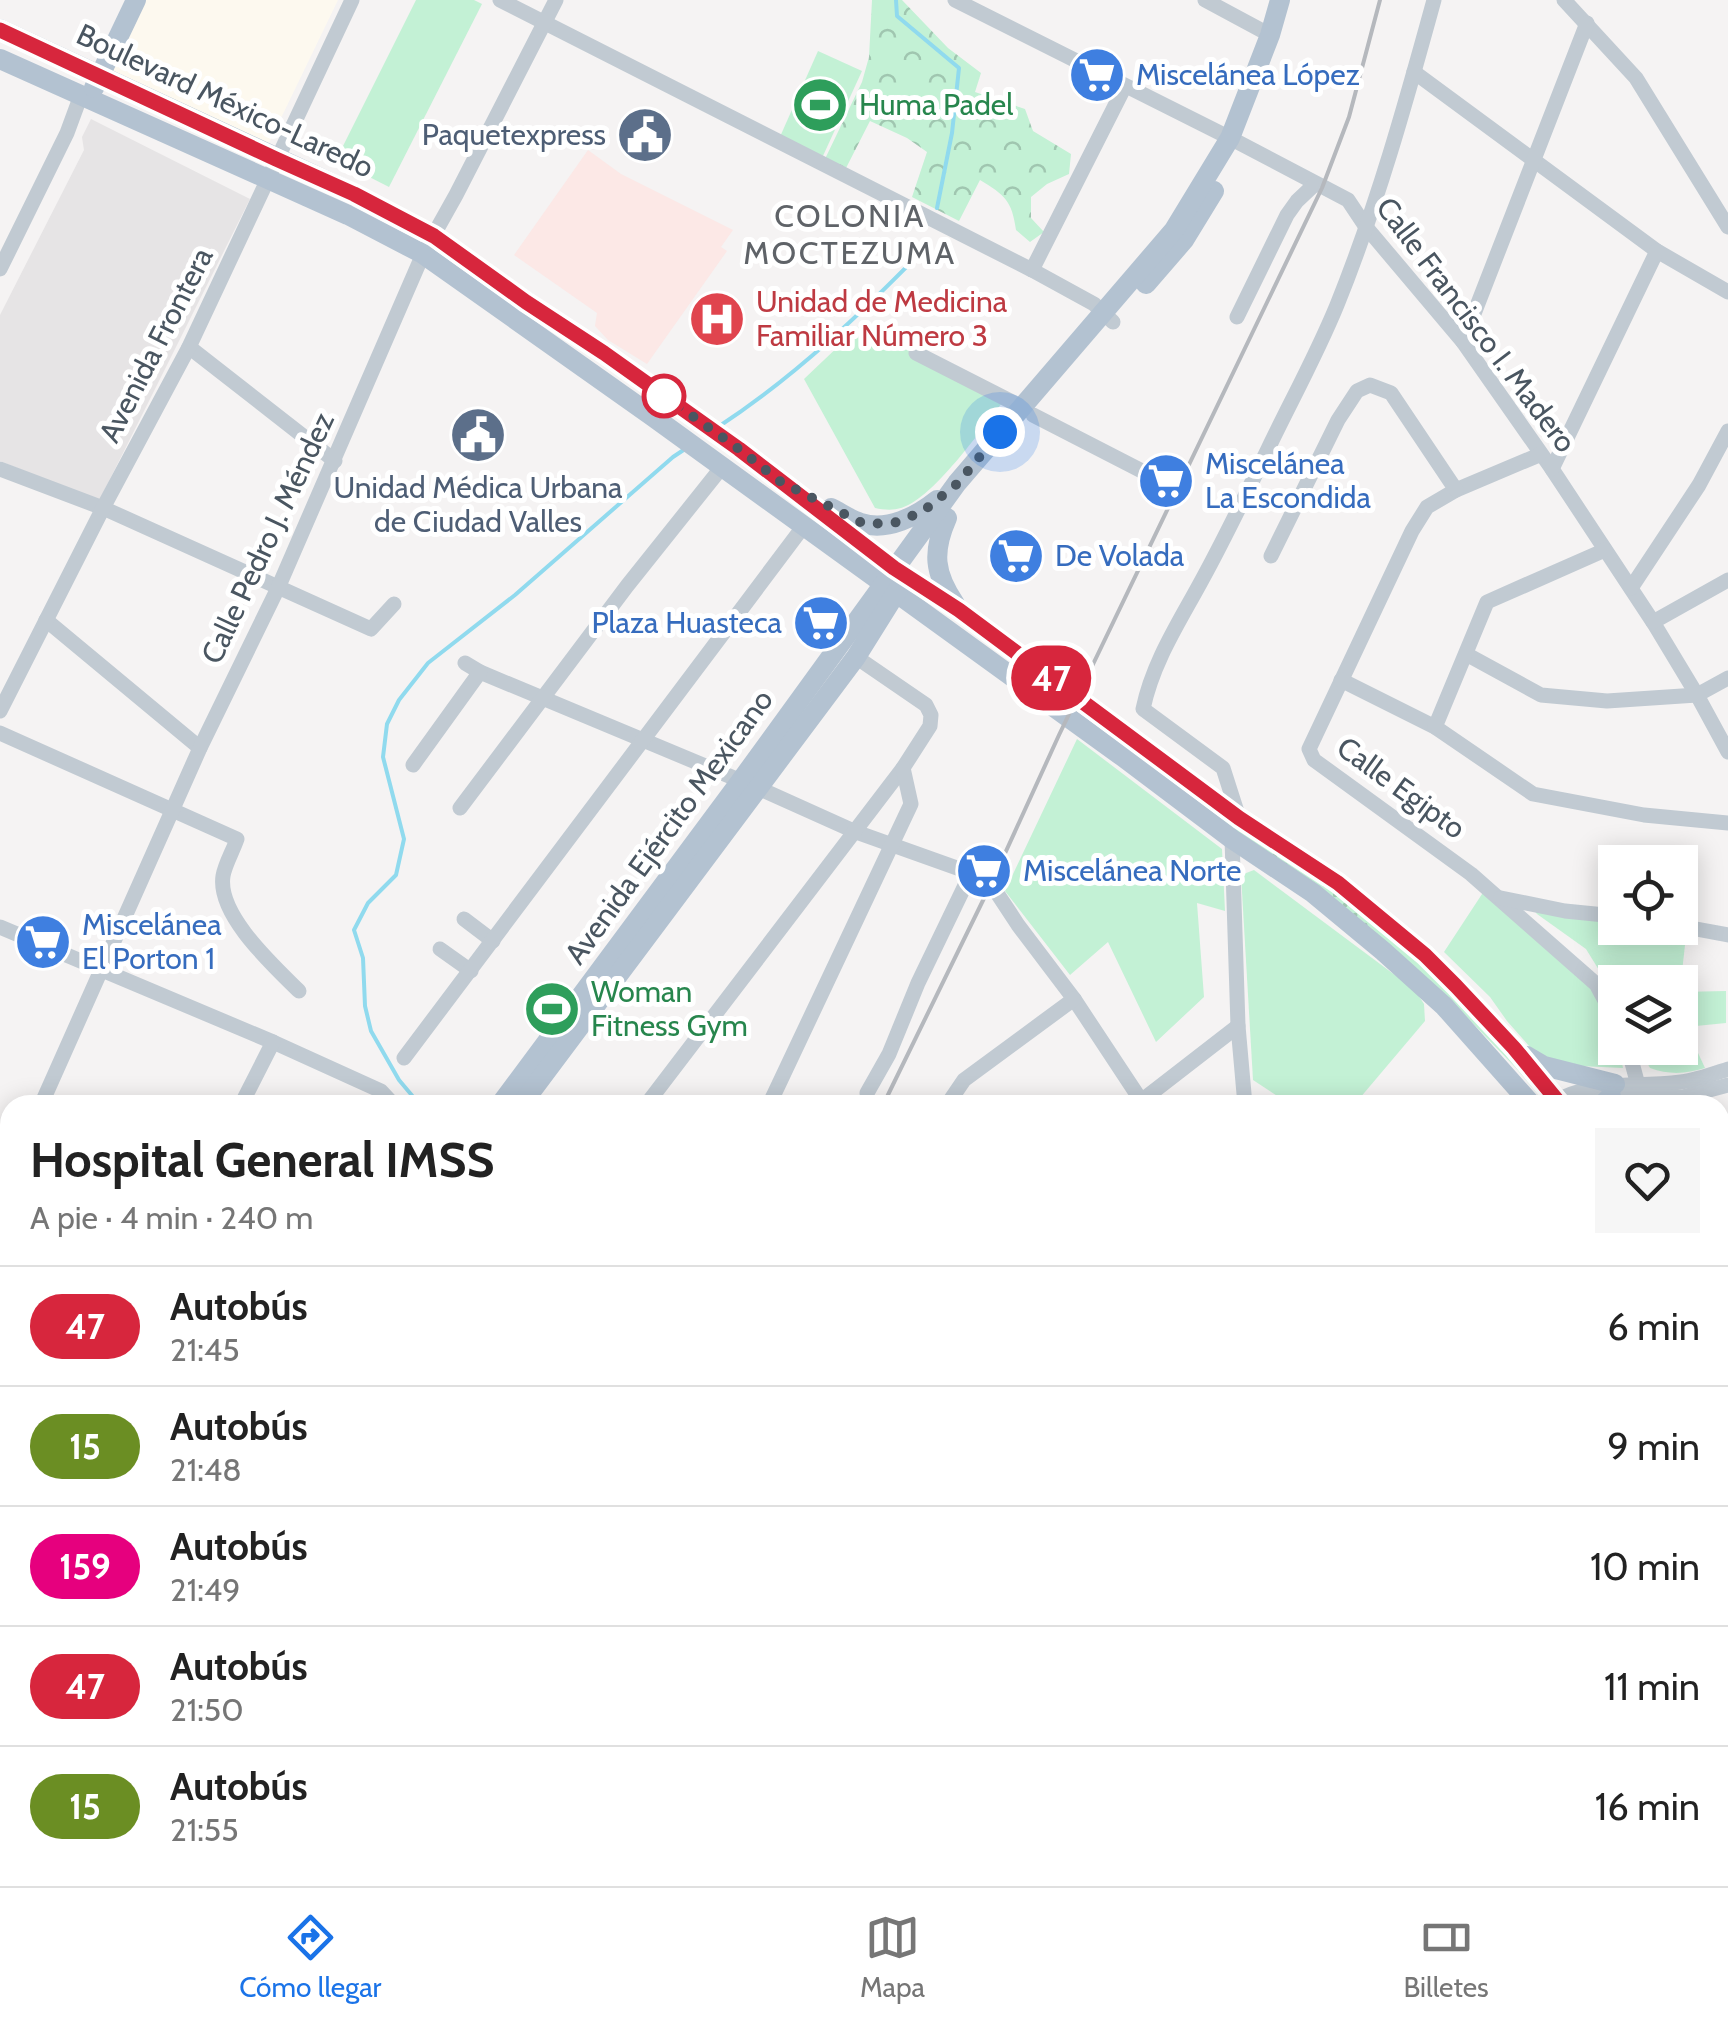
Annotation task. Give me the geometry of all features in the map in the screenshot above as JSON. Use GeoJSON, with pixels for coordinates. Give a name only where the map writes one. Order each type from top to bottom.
{"type":"FeatureCollection","features":[{"type":"Feature","properties":{"kind":"main road"},"geometry":{"type":"LineString","coordinates":[[86,97],[125,0]]}},
{"type":"Feature","properties":{"kind":"main road"},"geometry":{"type":"LineString","coordinates":[[95,73],[136,0]]}},
{"type":"Feature","properties":{"kind":"main road"},"geometry":{"type":"LineString","coordinates":[[1236,142],[1280,0]]}},
{"type":"Feature","properties":{"kind":"main road"},"geometry":{"type":"LineString","coordinates":[[781,482],[864,524],[879,525],[922,512],[958,483],[1184,240],[1236,142],[1284,36],[1292,0]]}},
{"type":"Feature","properties":{"kind":"main road","name":"Boulevard México-Laredo"},"geometry":{"type":"LineString","coordinates":[[0,30],[95,73],[348,215],[428,245],[604,353],[739,449],[895,580],[1134,765],[1232,839],[1313,893],[1384,950],[1444,1006],[1523,1095]]}},
{"type":"Feature","properties":{"kind":"main road","name":"Boulevard México-Laredo"},"geometry":{"type":"LineString","coordinates":[[0,58],[86,97],[272,169]]}},
{"type":"Feature","properties":{"kind":"main road","name":"Boulevard México-Laredo"},"geometry":{"type":"LineString","coordinates":[[428,245],[803,527],[895,580],[959,610],[1239,818],[1338,883],[1425,955],[1514,1048],[1549,1095]]}},
{"type":"Feature","properties":{"kind":"main road"},"geometry":{"type":"LineString","coordinates":[[895,580],[1028,411]]}},
{"type":"Feature","properties":{"kind":"main road"},"geometry":{"type":"LineString","coordinates":[[895,580],[958,483]]}},
{"type":"Feature","properties":{"kind":"main road"},"geometry":{"type":"LineString","coordinates":[[947,518],[936,555],[942,583],[959,610]]}},
{"type":"Feature","properties":{"kind":"main road","name":"Avenida Ejército Mexicano"},"geometry":{"type":"LineString","coordinates":[[749,785],[856,657],[895,580]]}},
{"type":"Feature","properties":{"kind":"main road","name":"Avenida Ejército Mexicano"},"geometry":{"type":"LineString","coordinates":[[508,1095],[749,785],[895,580]]}},
{"type":"Feature","properties":{"kind":"main road","name":"Avenida Ejército Mexicano"},"geometry":{"type":"LineString","coordinates":[[528,1095],[557,1060],[636,935]]}},
{"type":"Feature","properties":{"kind":"main road"},"geometry":{"type":"LineString","coordinates":[[1514,1048],[1609,1095]]}},
{"type":"Feature","properties":{"kind":"street","name":"Avenida Frontera"},"geometry":{"type":"LineString","coordinates":[[0,712],[189,347],[352,0]]}},
{"type":"Feature","properties":{"kind":"street"},"geometry":{"type":"LineString","coordinates":[[500,0],[1032,270],[1094,304],[1109,317]]}},
{"type":"Feature","properties":{"kind":"street","name":"Calle Pedro J. Méndez"},"geometry":{"type":"LineString","coordinates":[[45,1095],[200,748],[278,588],[428,245],[556,0]]}},
{"type":"Feature","properties":{"kind":"street","name":"Calle Francisco I. Madero"},"geometry":{"type":"LineString","coordinates":[[955,0],[1348,200],[1366,227],[1463,342],[1552,469],[1652,622],[1728,752]]}},
{"type":"Feature","properties":{"kind":"street"},"geometry":{"type":"LineString","coordinates":[[1204,0],[1270,35]]}},
{"type":"Feature","properties":{"kind":"street"},"geometry":{"type":"LineString","coordinates":[[1239,818],[1223,768],[1143,709],[1147,691],[1168,640],[1203,579],[1336,307],[1366,227],[1434,0]]}},
{"type":"Feature","properties":{"kind":"street"},"geometry":{"type":"LineString","coordinates":[[1564,0],[1636,78],[1728,227]]}},
{"type":"Feature","properties":{"kind":"street"},"geometry":{"type":"LineString","coordinates":[[1463,342],[1586,23]]}},
{"type":"Feature","properties":{"kind":"street"},"geometry":{"type":"LineString","coordinates":[[1414,72],[1657,251],[1728,292]]}},
{"type":"Feature","properties":{"kind":"street"},"geometry":{"type":"LineString","coordinates":[[1032,270],[1125,86]]}},
{"type":"Feature","properties":{"kind":"street"},"geometry":{"type":"LineString","coordinates":[[0,269],[86,97]]}},
{"type":"Feature","properties":{"kind":"street"},"geometry":{"type":"LineString","coordinates":[[1237,317],[1287,216],[1297,200],[1316,184]]}},
{"type":"Feature","properties":{"kind":"street"},"geometry":{"type":"LineString","coordinates":[[1552,469],[1657,251]]}},
{"type":"Feature","properties":{"kind":"street"},"geometry":{"type":"LineString","coordinates":[[189,347],[334,461]]}},
{"type":"Feature","properties":{"kind":"street"},"geometry":{"type":"LineString","coordinates":[[916,352],[1175,488]]}},
{"type":"Feature","properties":{"kind":"street"},"geometry":{"type":"LineString","coordinates":[[1270,556],[1338,420],[1356,391],[1370,385],[1391,393],[1456,490]]}},
{"type":"Feature","properties":{"kind":"street"},"geometry":{"type":"LineString","coordinates":[[1630,588],[1700,484],[1728,431]]}},
{"type":"Feature","properties":{"kind":"street","name":"Calle Egipto"},"geometry":{"type":"LineString","coordinates":[[1540,455],[1456,490],[1427,507],[1412,531],[1309,750],[1314,760],[1471,874],[1598,988]]}},
{"type":"Feature","properties":{"kind":"street"},"geometry":{"type":"LineString","coordinates":[[460,808],[718,464]]}},
{"type":"Feature","properties":{"kind":"street"},"geometry":{"type":"LineString","coordinates":[[0,469],[103,508],[371,629],[394,604]]}},
{"type":"Feature","properties":{"kind":"street"},"geometry":{"type":"LineString","coordinates":[[404,1058],[803,527]]}},
{"type":"Feature","properties":{"kind":"street"},"geometry":{"type":"LineString","coordinates":[[1435,728],[1488,602],[1605,550]]}},
{"type":"Feature","properties":{"kind":"street"},"geometry":{"type":"LineString","coordinates":[[1652,622],[1728,580]]}},
{"type":"Feature","properties":{"kind":"street"},"geometry":{"type":"LineString","coordinates":[[46,620],[200,748]]}},
{"type":"Feature","properties":{"kind":"street"},"geometry":{"type":"LineString","coordinates":[[1466,654],[1541,694],[1607,701],[1697,695],[1728,678]]}},
{"type":"Feature","properties":{"kind":"street"},"geometry":{"type":"LineString","coordinates":[[653,1095],[856,832],[930,726],[931,715],[926,705],[856,657]]}},
{"type":"Feature","properties":{"kind":"street"},"geometry":{"type":"LineString","coordinates":[[464,663],[856,832],[970,872],[991,884],[1074,998],[1134,1095]]}},
{"type":"Feature","properties":{"kind":"street"},"geometry":{"type":"LineString","coordinates":[[412,765],[480,672]]}},
{"type":"Feature","properties":{"kind":"street"},"geometry":{"type":"LineString","coordinates":[[1341,680],[1435,728],[1533,794],[1644,815],[1728,822]]}},
{"type":"Feature","properties":{"kind":"street"},"geometry":{"type":"LineString","coordinates":[[0,733],[237,840],[222,878],[226,900],[250,942],[299,991]]}},
{"type":"Feature","properties":{"kind":"street"},"geometry":{"type":"LineString","coordinates":[[774,1095],[911,804],[903,768]]}},
{"type":"Feature","properties":{"kind":"street"},"geometry":{"type":"LineString","coordinates":[[1232,839],[1244,1095]]}},
{"type":"Feature","properties":{"kind":"street"},"geometry":{"type":"LineString","coordinates":[[867,1092],[889,1054],[970,872]]}},
{"type":"Feature","properties":{"kind":"street"},"geometry":{"type":"LineString","coordinates":[[1497,897],[1598,914]]}},
{"type":"Feature","properties":{"kind":"street"},"geometry":{"type":"LineString","coordinates":[[464,919],[493,940]]}},
{"type":"Feature","properties":{"kind":"street"},"geometry":{"type":"LineString","coordinates":[[0,927],[273,1042],[386,1095]]}},
{"type":"Feature","properties":{"kind":"street"},"geometry":{"type":"LineString","coordinates":[[1698,929],[1728,935]]}},
{"type":"Feature","properties":{"kind":"street"},"geometry":{"type":"LineString","coordinates":[[440,949],[470,970]]}},
{"type":"Feature","properties":{"kind":"street"},"geometry":{"type":"LineString","coordinates":[[954,1095],[964,1080],[1074,998]]}},
{"type":"Feature","properties":{"kind":"street"},"geometry":{"type":"LineString","coordinates":[[1151,1095],[1238,1026]]}},
{"type":"Feature","properties":{"kind":"street"},"geometry":{"type":"LineString","coordinates":[[247,1095],[273,1042]]}},
{"type":"Feature","properties":{"kind":"street"},"geometry":{"type":"LineString","coordinates":[[1633,1065],[1638,1085]]}},
{"type":"Feature","properties":{"kind":"street"},"geometry":{"type":"LineString","coordinates":[[1569,1095],[1582,1088],[1609,1095],[1638,1085],[1685,1082],[1728,1069]]}},
{"type":"Feature","properties":{"kind":"street"},"geometry":{"type":"LineString","coordinates":[[1691,1095],[1728,1085]]}},
{"type":"Feature","properties":{"kind":"shaded area"},"geometry":{"type":"Polygon","coordinates":[[[144,0],[338,0],[268,145],[109,69],[144,0]]]}},
{"type":"Feature","properties":{"kind":"shaded area"},"geometry":{"type":"Polygon","coordinates":[[[91,119],[250,199],[99,501],[0,461],[0,315],[84,150],[82,137],[91,119]]]}},
{"type":"Feature","properties":{"kind":"shaded area"},"geometry":{"type":"Polygon","coordinates":[[[588,150],[621,174],[733,230],[721,247],[727,251],[647,364],[608,340],[595,326],[597,313],[514,255],[588,150]]]}},
{"type":"Feature","properties":{"kind":"green space"},"geometry":{"type":"Polygon","coordinates":[[[416,0],[474,0],[482,4],[389,187],[336,160],[416,0]]]}},
{"type":"Feature","properties":{"kind":"green space"},"geometry":{"type":"Polygon","coordinates":[[[872,0],[902,0],[948,48],[981,73],[975,92],[1025,109],[1033,131],[1071,154],[1069,174],[1031,197],[1031,218],[1044,232],[1030,242],[1016,230],[1006,200],[980,180],[959,221],[912,197],[927,152],[870,121],[845,170],[824,161],[862,82],[869,57],[872,0]]]}},
{"type":"Feature","properties":{"kind":"green space","name":"Huma Padel"},"geometry":{"type":"Polygon","coordinates":[[[818,51],[862,71],[822,158],[779,139],[818,51]]]}},
{"type":"Feature","properties":{"kind":"green space"},"geometry":{"type":"Polygon","coordinates":[[[864,322],[1005,399],[945,474],[918,499],[898,509],[875,508],[804,379],[864,322]]]}},
{"type":"Feature","properties":{"kind":"green space"},"geometry":{"type":"Polygon","coordinates":[[[1077,739],[1222,849],[1225,911],[1197,903],[1204,997],[1156,1042],[1108,942],[1070,975],[1005,891],[1077,739]]]}},
{"type":"Feature","properties":{"kind":"green space"},"geometry":{"type":"Polygon","coordinates":[[[1221,810],[1421,962],[1498,1040],[1539,1095],[1455,1005],[1222,820],[1221,810]]]}},
{"type":"Feature","properties":{"kind":"green space"},"geometry":{"type":"Polygon","coordinates":[[[1254,870],[1415,990],[1424,1004],[1425,1021],[1362,1095],[1276,1095],[1253,1080],[1241,875],[1254,870]]]}},
{"type":"Feature","properties":{"kind":"green space"},"geometry":{"type":"Polygon","coordinates":[[[1484,891],[1598,990],[1598,1065],[1623,1068],[1580,1066],[1536,1054],[1490,997],[1444,952],[1484,891]]]}},
{"type":"Feature","properties":{"kind":"green space"},"geometry":{"type":"Polygon","coordinates":[[[1528,903],[1598,914],[1598,945],[1685,945],[1683,965],[1598,965],[1598,968],[1586,949],[1537,914],[1528,903]]]}},
{"type":"Feature","properties":{"kind":"green space"},"geometry":{"type":"Polygon","coordinates":[[[1726,991],[1726,1023],[1698,1026],[1698,992],[1726,991]]]}},
{"type":"Feature","properties":{"kind":"green space"},"geometry":{"type":"Polygon","coordinates":[[[1698,1053],[1705,1068],[1678,1073],[1648,1065],[1698,1065],[1698,1053]]]}},
{"type":"Feature","properties":{"kind":"waterway"},"geometry":{"type":"LineString","coordinates":[[896,0],[897,16],[959,68],[952,133],[937,208]]}},
{"type":"Feature","properties":{"kind":"waterway"},"geometry":{"type":"LineString","coordinates":[[718,427],[829,341],[930,243]]}},
{"type":"Feature","properties":{"kind":"waterway"},"geometry":{"type":"LineString","coordinates":[[412,1095],[371,1031],[365,1006],[363,958],[354,930],[368,903],[396,875],[404,839],[383,757],[387,724],[399,700],[428,663],[515,595],[685,449]]}},
{"type":"Feature","properties":{"kind":"railway"},"geometry":{"type":"LineString","coordinates":[[888,1095],[1322,188],[1349,117],[1380,0]]}},
{"type":"Feature","properties":{"kind":"bus line","name":"47"},"geometry":{"type":"LineString","coordinates":[[0,30],[354,194],[434,236],[739,449],[894,568],[959,610],[1239,818],[1338,883],[1425,955],[1514,1048],[1553,1095]]}},
{"type":"Feature","properties":{"kind":"place","name":"Miscelánea López"},"geometry":{"type":"Point","coordinates":[1097,75]}},
{"type":"Feature","properties":{"kind":"place","name":"Huma Padel"},"geometry":{"type":"Point","coordinates":[820,105]}},
{"type":"Feature","properties":{"kind":"place","name":"Paquetexpress"},"geometry":{"type":"Point","coordinates":[645,135]}},
{"type":"Feature","properties":{"kind":"place","name":"Unidad de Medicina Familiar Número 3"},"geometry":{"type":"Point","coordinates":[717,319]}},
{"type":"Feature","properties":{"kind":"place","name":"Unidad Médica Urbana de Ciudad Valles"},"geometry":{"type":"Point","coordinates":[478,435]}},
{"type":"Feature","properties":{"kind":"place","name":"Miscelánea La Escondida"},"geometry":{"type":"Point","coordinates":[1166,481]}},
{"type":"Feature","properties":{"kind":"place","name":"De Volada"},"geometry":{"type":"Point","coordinates":[1016,556]}},
{"type":"Feature","properties":{"kind":"place","name":"Plaza Huasteca"},"geometry":{"type":"Point","coordinates":[821,623]}},
{"type":"Feature","properties":{"kind":"place","name":"Miscelánea Norte"},"geometry":{"type":"Point","coordinates":[984,871]}},
{"type":"Feature","properties":{"kind":"place","name":"Miscelánea El Porton 1"},"geometry":{"type":"Point","coordinates":[43,942]}},
{"type":"Feature","properties":{"kind":"place","name":"Woman Fitness Gym"},"geometry":{"type":"Point","coordinates":[552,1009]}},
{"type":"Feature","properties":{"kind":"district","name":"COLONIA MOCTEZUMA"},"geometry":{"type":"Point","coordinates":[850,234]}},
{"type":"Feature","properties":{"kind":"route"},"geometry":{"type":"LineString","coordinates":[[664,396],[781,482],[864,524],[894,523],[922,512],[958,483],[1000,432]]}}]}
